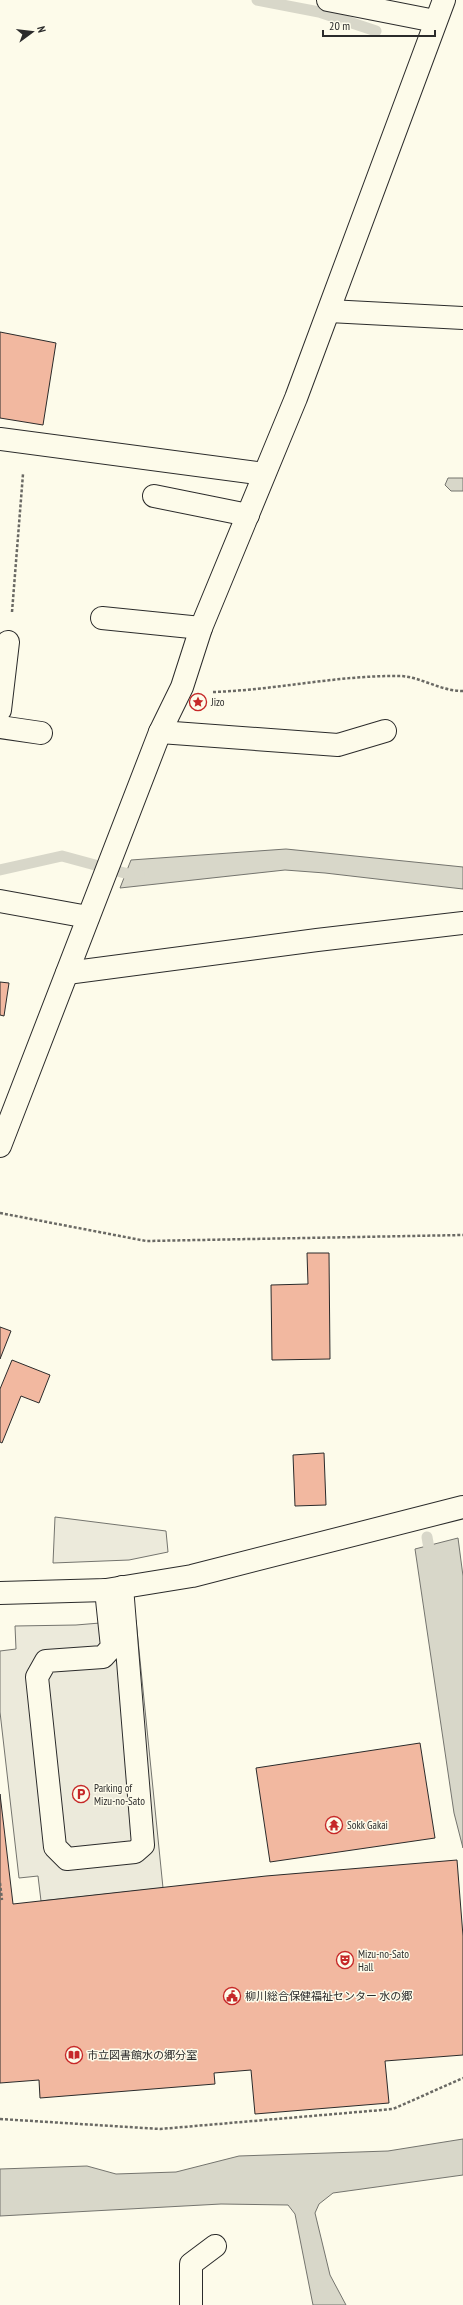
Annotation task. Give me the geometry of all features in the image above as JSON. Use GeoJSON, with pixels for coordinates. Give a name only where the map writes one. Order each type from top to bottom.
{"type":"FeatureCollection","features":[{"type":"Feature","properties":{"kind":"street"},"geometry":{"type":"LineString","coordinates":[[328,0],[435,21]]}},
{"type":"Feature","properties":{"kind":"street"},"geometry":{"type":"LineString","coordinates":[[0,1146],[160,732],[182,687],[201,628],[296,398],[444,0]]}},
{"type":"Feature","properties":{"kind":"street"},"geometry":{"type":"LineString","coordinates":[[329,311],[463,318]]}},
{"type":"Feature","properties":{"kind":"street"},"geometry":{"type":"LineString","coordinates":[[0,439],[264,474]]}},
{"type":"Feature","properties":{"kind":"street"},"geometry":{"type":"LineString","coordinates":[[154,496],[248,515]]}},
{"type":"Feature","properties":{"kind":"street"},"geometry":{"type":"LineString","coordinates":[[102,618],[201,628]]}},
{"type":"Feature","properties":{"kind":"street"},"geometry":{"type":"LineString","coordinates":[[0,710],[5,651]]}},
{"type":"Feature","properties":{"kind":"street"},"geometry":{"type":"LineString","coordinates":[[0,727],[41,733]]}},
{"type":"Feature","properties":{"kind":"street"},"geometry":{"type":"LineString","coordinates":[[160,732],[338,745],[385,731]]}},
{"type":"Feature","properties":{"kind":"street"},"geometry":{"type":"LineString","coordinates":[[0,901],[88,917]]}},
{"type":"Feature","properties":{"kind":"street"},"geometry":{"type":"LineString","coordinates":[[67,973],[318,940],[463,923]]}},
{"type":"Feature","properties":{"kind":"street"},"geometry":{"type":"LineString","coordinates":[[0,1594],[114,1588],[192,1576],[463,1507]]}},
{"type":"Feature","properties":{"kind":"street"},"geometry":{"type":"LineString","coordinates":[[114,1588],[143,1845],[135,1852],[67,1859],[55,1847],[37,1677],[46,1660],[103,1657],[112,1646],[114,1588]]}},
{"type":"Feature","properties":{"kind":"street"},"geometry":{"type":"LineString","coordinates":[[191,2305],[191,2264],[215,2246]]}},
{"type":"Feature","properties":{"kind":"path"},"geometry":{"type":"LineString","coordinates":[[5,651],[16,572],[25,442]]}},
{"type":"Feature","properties":{"kind":"path"},"geometry":{"type":"LineString","coordinates":[[182,687],[204,693],[248,691],[335,679],[403,676],[450,691],[463,691]]}},
{"type":"Feature","properties":{"kind":"path"},"geometry":{"type":"LineString","coordinates":[[0,1213],[146,1241],[463,1235]]}},
{"type":"Feature","properties":{"kind":"path"},"geometry":{"type":"LineString","coordinates":[[0,1883],[2,1900]]}},
{"type":"Feature","properties":{"kind":"path"},"geometry":{"type":"LineString","coordinates":[[0,2118],[160,2128],[393,2109],[463,2078]]}},
{"type":"Feature","properties":{"kind":"shaded area"},"geometry":{"type":"Polygon","coordinates":[[[448,478],[463,478],[463,491],[451,491],[445,485],[448,478]]]}},
{"type":"Feature","properties":{"kind":"shaded area"},"geometry":{"type":"Polygon","coordinates":[[[286,849],[463,867],[463,889],[325,873],[285,870],[120,888],[131,860],[286,849]]]}},
{"type":"Feature","properties":{"kind":"shaded area"},"geometry":{"type":"Polygon","coordinates":[[[55,1517],[166,1531],[168,1552],[129,1560],[53,1563],[55,1517]]]}},
{"type":"Feature","properties":{"kind":"shaded area"},"geometry":{"type":"Polygon","coordinates":[[[458,1538],[463,1576],[463,1848],[454,1813],[415,1549],[458,1538]]]}},
{"type":"Feature","properties":{"kind":"shaded area","name":"Parking of Mizu-no-Sato"},"geometry":{"type":"Polygon","coordinates":[[[136,1620],[163,1888],[41,1901],[38,1876],[19,1878],[0,1712],[0,1651],[16,1649],[15,1626],[76,1625],[136,1620]]]}},
{"type":"Feature","properties":{"kind":"shaded area"},"geometry":{"type":"Polygon","coordinates":[[[463,2139],[463,2175],[333,2193],[319,2204],[315,2213],[330,2275],[346,2305],[313,2305],[295,2214],[288,2205],[221,2204],[0,2216],[0,2169],[87,2166],[116,2174],[176,2172],[239,2156],[388,2151],[463,2139]]]}},
{"type":"Feature","properties":{"kind":"building"},"geometry":{"type":"Polygon","coordinates":[[[0,332],[56,343],[43,425],[0,418],[0,332]]]}},
{"type":"Feature","properties":{"kind":"building"},"geometry":{"type":"Polygon","coordinates":[[[0,982],[9,983],[4,1016],[0,1015],[0,982]]]}},
{"type":"Feature","properties":{"kind":"building"},"geometry":{"type":"Polygon","coordinates":[[[307,1253],[329,1253],[330,1359],[272,1360],[271,1285],[308,1284],[307,1253]]]}},
{"type":"Feature","properties":{"kind":"building"},"geometry":{"type":"Polygon","coordinates":[[[0,1327],[11,1331],[0,1359],[0,1327]]]}},
{"type":"Feature","properties":{"kind":"building"},"geometry":{"type":"Polygon","coordinates":[[[12,1360],[50,1375],[39,1403],[21,1396],[2,1443],[0,1442],[0,1389],[12,1360]]]}},
{"type":"Feature","properties":{"kind":"building"},"geometry":{"type":"Polygon","coordinates":[[[324,1453],[326,1505],[295,1506],[293,1455],[324,1453]]]}},
{"type":"Feature","properties":{"kind":"building"},"geometry":{"type":"Polygon","coordinates":[[[420,1743],[435,1838],[270,1862],[256,1768],[420,1743]]]}},
{"type":"Feature","properties":{"kind":"building","name":"柳川総合保健福祉センター 水の郷"},"geometry":{"type":"Polygon","coordinates":[[[0,1794],[13,1904],[266,1876],[457,1860],[463,1936],[463,2055],[385,2061],[389,2103],[255,2114],[251,2070],[214,2073],[215,2084],[40,2098],[39,2080],[0,2083],[0,1794]]]}},
{"type":"Feature","properties":{"kind":"waterway"},"geometry":{"type":"LineString","coordinates":[[257,0],[319,12],[376,31]]}},
{"type":"Feature","properties":{"kind":"waterway"},"geometry":{"type":"LineString","coordinates":[[0,870],[62,856],[132,875],[139,874]]}},
{"type":"Feature","properties":{"kind":"waterway"},"geometry":{"type":"LineString","coordinates":[[427,1537],[431,1560]]}},
{"type":"Feature","properties":{"kind":"place","name":"Jizo"},"geometry":{"type":"Point","coordinates":[198,702]}},
{"type":"Feature","properties":{"kind":"place","name":"Parking of Mizu-no-Sato"},"geometry":{"type":"Point","coordinates":[81,1794]}},
{"type":"Feature","properties":{"kind":"place","name":"Sokk Gakai"},"geometry":{"type":"Point","coordinates":[334,1825]}},
{"type":"Feature","properties":{"kind":"place","name":"Mizu-no-Sato Hall"},"geometry":{"type":"Point","coordinates":[345,1960]}},
{"type":"Feature","properties":{"kind":"place","name":"柳川総合保健福祉センター 水の郷"},"geometry":{"type":"Point","coordinates":[232,1996]}},
{"type":"Feature","properties":{"kind":"place","name":"市立図書館水の郷分室"},"geometry":{"type":"Point","coordinates":[74,2055]}}]}
